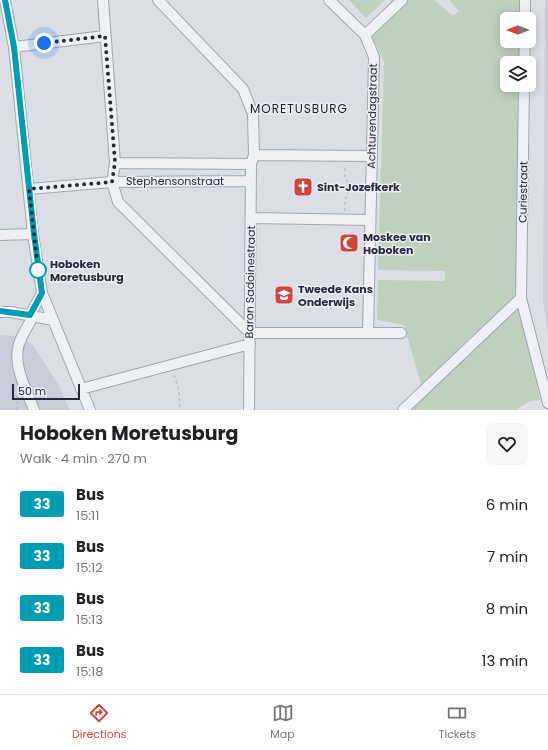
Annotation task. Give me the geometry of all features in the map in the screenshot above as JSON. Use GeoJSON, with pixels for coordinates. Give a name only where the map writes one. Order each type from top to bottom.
{"type":"FeatureCollection","features":[{"type":"Feature","properties":{"kind":"street"},"geometry":{"type":"LineString","coordinates":[[5,0],[14,47],[34,234],[42,293],[90,410]]}},
{"type":"Feature","properties":{"kind":"street"},"geometry":{"type":"LineString","coordinates":[[102,0],[115,162],[112,182],[118,202],[250,333],[401,333]]}},
{"type":"Feature","properties":{"kind":"street","name":"Baron Sadoinestraat"},"geometry":{"type":"LineString","coordinates":[[158,0],[243,88],[253,114],[250,181],[249,410]]}},
{"type":"Feature","properties":{"kind":"street"},"geometry":{"type":"LineString","coordinates":[[329,0],[365,35],[402,0]]}},
{"type":"Feature","properties":{"kind":"street"},"geometry":{"type":"LineString","coordinates":[[525,0],[525,12]]}},
{"type":"Feature","properties":{"kind":"street","name":"Achturendagstraat"},"geometry":{"type":"LineString","coordinates":[[365,35],[374,57],[368,333]]}},
{"type":"Feature","properties":{"kind":"street"},"geometry":{"type":"LineString","coordinates":[[14,47],[105,36]]}},
{"type":"Feature","properties":{"kind":"street","name":"Curiestraat"},"geometry":{"type":"LineString","coordinates":[[524,92],[521,298],[548,403]]}},
{"type":"Feature","properties":{"kind":"street","name":"Stephensonstraat"},"geometry":{"type":"LineString","coordinates":[[115,162],[346,155],[371,156]]}},
{"type":"Feature","properties":{"kind":"street","name":"Stephensonstraat"},"geometry":{"type":"LineString","coordinates":[[29,189],[112,182],[250,181]]}},
{"type":"Feature","properties":{"kind":"street"},"geometry":{"type":"LineString","coordinates":[[251,218],[370,220]]}},
{"type":"Feature","properties":{"kind":"street"},"geometry":{"type":"LineString","coordinates":[[0,235],[34,234]]}},
{"type":"Feature","properties":{"kind":"street"},"geometry":{"type":"LineString","coordinates":[[34,410],[18,363],[17,352],[19,343],[42,293]]}},
{"type":"Feature","properties":{"kind":"street"},"geometry":{"type":"LineString","coordinates":[[402,410],[521,298]]}},
{"type":"Feature","properties":{"kind":"street"},"geometry":{"type":"LineString","coordinates":[[0,312],[32,315],[53,320]]}},
{"type":"Feature","properties":{"kind":"street"},"geometry":{"type":"LineString","coordinates":[[81,388],[250,344]]}},
{"type":"Feature","properties":{"kind":"path"},"geometry":{"type":"LineString","coordinates":[[345,220],[345,200],[350,188],[345,176],[346,155]]}},
{"type":"Feature","properties":{"kind":"path"},"geometry":{"type":"LineString","coordinates":[[172,365],[179,390],[180,410]]}},
{"type":"Feature","properties":{"kind":"path"},"geometry":{"type":"LineString","coordinates":[[17,389],[17,410]]}},
{"type":"Feature","properties":{"kind":"shaded area"},"geometry":{"type":"Polygon","coordinates":[[[545,0],[548,0],[548,333],[543,301],[545,0]]]}},
{"type":"Feature","properties":{"kind":"shaded area"},"geometry":{"type":"Polygon","coordinates":[[[0,335],[17,336],[32,344],[58,384],[70,410],[0,410],[0,335]]]}},
{"type":"Feature","properties":{"kind":"green space"},"geometry":{"type":"Polygon","coordinates":[[[349,0],[385,0],[366,18],[349,0]]]}},
{"type":"Feature","properties":{"kind":"green space"},"geometry":{"type":"Polygon","coordinates":[[[409,0],[434,0],[453,16],[459,11],[449,0],[522,0],[522,12],[500,12],[500,48],[521,48],[521,56],[500,56],[500,92],[521,92],[517,291],[540,400],[530,401],[516,410],[409,410],[422,388],[404,325],[377,320],[378,280],[445,281],[445,271],[378,270],[384,62],[372,36],[409,0]]]}},
{"type":"Feature","properties":{"kind":"bus line","name":"33"},"geometry":{"type":"LineString","coordinates":[[0,311],[30,315],[42,293],[34,234],[14,47],[5,0]]}},
{"type":"Feature","properties":{"kind":"place","name":"Sint-Jozefkerk"},"geometry":{"type":"Point","coordinates":[303,187]}},
{"type":"Feature","properties":{"kind":"place","name":"Moskee van Hoboken"},"geometry":{"type":"Point","coordinates":[349,243]}},
{"type":"Feature","properties":{"kind":"place","name":"Hoboken Moretusburg"},"geometry":{"type":"Point","coordinates":[38,270]}},
{"type":"Feature","properties":{"kind":"place","name":"Tweede Kans Onderwijs"},"geometry":{"type":"Point","coordinates":[284,295]}},
{"type":"Feature","properties":{"kind":"district","name":"MORETUSBURG"},"geometry":{"type":"Point","coordinates":[299,109]}},
{"type":"Feature","properties":{"kind":"route"},"geometry":{"type":"LineString","coordinates":[[38,270],[29,189],[112,182],[115,162],[105,36],[44,43]]}}]}
